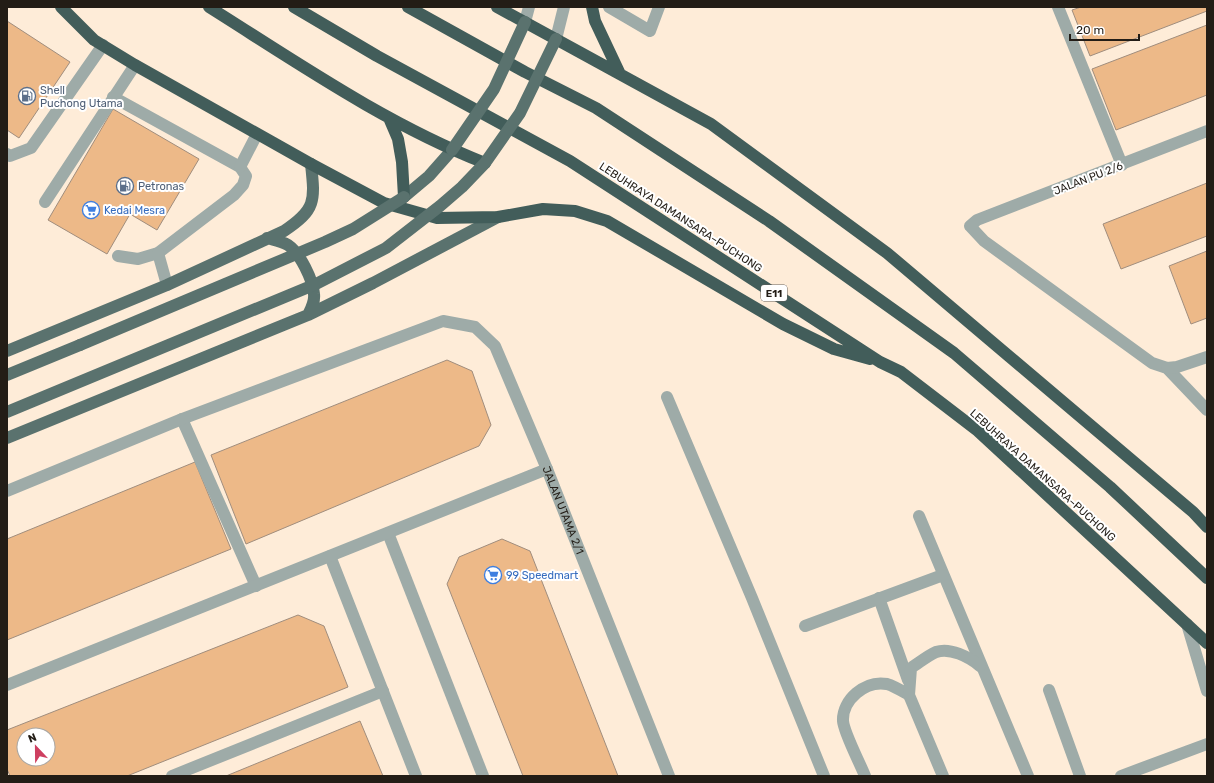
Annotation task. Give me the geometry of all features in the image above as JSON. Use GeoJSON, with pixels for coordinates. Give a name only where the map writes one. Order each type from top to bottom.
{"type":"FeatureCollection","features":[{"type":"Feature","properties":{"kind":"highway"},"geometry":{"type":"LineString","coordinates":[[61,7],[94,40],[134,65],[384,203],[437,218],[498,217],[543,209],[575,211],[608,221],[783,324],[834,350],[880,362]]}},
{"type":"Feature","properties":{"kind":"highway"},"geometry":{"type":"LineString","coordinates":[[209,7],[389,118],[452,150],[485,163]]}},
{"type":"Feature","properties":{"kind":"highway","name":"LEBUHRAYA DAMANSARA–PUCHONG"},"geometry":{"type":"LineString","coordinates":[[294,7],[377,56],[570,160],[880,362],[901,372],[978,431],[1207,643]]}},
{"type":"Feature","properties":{"kind":"highway"},"geometry":{"type":"LineString","coordinates":[[408,7],[525,72],[596,108],[769,221],[947,348],[1110,487],[1207,578]]}},
{"type":"Feature","properties":{"kind":"highway"},"geometry":{"type":"LineString","coordinates":[[498,7],[711,124],[887,253],[1193,512],[1207,527]]}},
{"type":"Feature","properties":{"kind":"highway"},"geometry":{"type":"LineString","coordinates":[[592,7],[595,21],[620,74]]}},
{"type":"Feature","properties":{"kind":"highway"},"geometry":{"type":"LineString","coordinates":[[389,118],[398,139],[402,162],[404,197]]}},
{"type":"Feature","properties":{"kind":"main road"},"geometry":{"type":"LineString","coordinates":[[7,375],[306,251],[353,229],[404,197],[428,176],[452,150],[494,89],[525,22]]}},
{"type":"Feature","properties":{"kind":"main road"},"geometry":{"type":"LineString","coordinates":[[7,412],[316,284],[386,248],[462,187],[485,163],[520,113],[556,39]]}},
{"type":"Feature","properties":{"kind":"main road"},"geometry":{"type":"LineString","coordinates":[[7,351],[167,285],[267,238],[284,232],[301,220],[308,212],[312,201],[313,187],[311,164]]}},
{"type":"Feature","properties":{"kind":"main road"},"geometry":{"type":"LineString","coordinates":[[7,438],[308,315],[373,284],[498,217]]}},
{"type":"Feature","properties":{"kind":"main road"},"geometry":{"type":"LineString","coordinates":[[267,238],[281,241],[289,246],[304,264],[314,293],[313,303],[308,315]]}},
{"type":"Feature","properties":{"kind":"street"},"geometry":{"type":"LineString","coordinates":[[525,22],[529,7]]}},
{"type":"Feature","properties":{"kind":"street"},"geometry":{"type":"LineString","coordinates":[[556,39],[564,7]]}},
{"type":"Feature","properties":{"kind":"street"},"geometry":{"type":"LineString","coordinates":[[610,7],[650,31],[658,7]]}},
{"type":"Feature","properties":{"kind":"street"},"geometry":{"type":"LineString","coordinates":[[1058,7],[1122,165]]}},
{"type":"Feature","properties":{"kind":"street"},"geometry":{"type":"LineString","coordinates":[[7,154],[10,156],[31,148],[103,45]]}},
{"type":"Feature","properties":{"kind":"street"},"geometry":{"type":"LineString","coordinates":[[45,202],[134,65]]}},
{"type":"Feature","properties":{"kind":"street"},"geometry":{"type":"LineString","coordinates":[[113,97],[240,167],[246,176],[243,185],[234,195],[158,253],[138,259],[118,256]]}},
{"type":"Feature","properties":{"kind":"street","name":"JALAN PU 2/6"},"geometry":{"type":"LineString","coordinates":[[1167,368],[1152,363],[984,240],[970,226],[978,220],[1207,131]]}},
{"type":"Feature","properties":{"kind":"street"},"geometry":{"type":"LineString","coordinates":[[240,167],[258,134]]}},
{"type":"Feature","properties":{"kind":"street"},"geometry":{"type":"LineString","coordinates":[[158,253],[167,285]]}},
{"type":"Feature","properties":{"kind":"street","name":"JALAN UTAMA 2/1"},"geometry":{"type":"LineString","coordinates":[[182,419],[443,321],[475,327],[495,346],[547,469],[669,776]]}},
{"type":"Feature","properties":{"kind":"street"},"geometry":{"type":"LineString","coordinates":[[1167,368],[1178,367],[1207,357]]}},
{"type":"Feature","properties":{"kind":"street"},"geometry":{"type":"LineString","coordinates":[[1167,368],[1207,410]]}},
{"type":"Feature","properties":{"kind":"street"},"geometry":{"type":"LineString","coordinates":[[667,397],[752,598],[824,776]]}},
{"type":"Feature","properties":{"kind":"street"},"geometry":{"type":"LineString","coordinates":[[7,491],[182,419],[256,586]]}},
{"type":"Feature","properties":{"kind":"street"},"geometry":{"type":"LineString","coordinates":[[7,686],[547,469]]}},
{"type":"Feature","properties":{"kind":"street"},"geometry":{"type":"LineString","coordinates":[[919,516],[1028,776]]}},
{"type":"Feature","properties":{"kind":"street"},"geometry":{"type":"LineString","coordinates":[[388,533],[483,776]]}},
{"type":"Feature","properties":{"kind":"street"},"geometry":{"type":"LineString","coordinates":[[330,556],[416,776]]}},
{"type":"Feature","properties":{"kind":"street"},"geometry":{"type":"LineString","coordinates":[[805,626],[943,575]]}},
{"type":"Feature","properties":{"kind":"street"},"geometry":{"type":"LineString","coordinates":[[879,598],[909,682]]}},
{"type":"Feature","properties":{"kind":"street"},"geometry":{"type":"LineString","coordinates":[[1187,624],[1207,691]]}},
{"type":"Feature","properties":{"kind":"street"},"geometry":{"type":"LineString","coordinates":[[943,776],[909,695],[911,668],[936,652],[956,653],[968,657],[981,666]]}},
{"type":"Feature","properties":{"kind":"street"},"geometry":{"type":"LineString","coordinates":[[865,776],[843,723],[844,710],[855,694],[871,684],[887,684],[909,695]]}},
{"type":"Feature","properties":{"kind":"street"},"geometry":{"type":"LineString","coordinates":[[1049,690],[1080,776]]}},
{"type":"Feature","properties":{"kind":"street"},"geometry":{"type":"LineString","coordinates":[[172,776],[383,691]]}},
{"type":"Feature","properties":{"kind":"street"},"geometry":{"type":"LineString","coordinates":[[1121,776],[1207,744]]}},
{"type":"Feature","properties":{"kind":"building"},"geometry":{"type":"Polygon","coordinates":[[[1081,7],[1207,7],[1207,11],[1090,56],[1072,10],[1081,7]]]}},
{"type":"Feature","properties":{"kind":"building","name":"Shell Puchong Utama"},"geometry":{"type":"Polygon","coordinates":[[[7,21],[70,62],[19,138],[7,130],[7,21]]]}},
{"type":"Feature","properties":{"kind":"building"},"geometry":{"type":"Polygon","coordinates":[[[1207,25],[1207,95],[1116,130],[1092,69],[1207,25]]]}},
{"type":"Feature","properties":{"kind":"building","name":"Petronas"},"geometry":{"type":"Polygon","coordinates":[[[113,109],[199,159],[157,230],[130,214],[107,254],[48,220],[113,109]]]}},
{"type":"Feature","properties":{"kind":"building"},"geometry":{"type":"Polygon","coordinates":[[[1207,183],[1207,236],[1121,269],[1103,224],[1207,183]]]}},
{"type":"Feature","properties":{"kind":"building"},"geometry":{"type":"Polygon","coordinates":[[[1207,251],[1207,318],[1191,324],[1169,266],[1207,251]]]}},
{"type":"Feature","properties":{"kind":"building"},"geometry":{"type":"Polygon","coordinates":[[[447,360],[472,371],[491,425],[479,446],[246,544],[211,455],[447,360]]]}},
{"type":"Feature","properties":{"kind":"building"},"geometry":{"type":"Polygon","coordinates":[[[195,462],[231,549],[7,640],[7,539],[195,462]]]}},
{"type":"Feature","properties":{"kind":"building"},"geometry":{"type":"Polygon","coordinates":[[[502,539],[530,551],[618,776],[523,776],[447,584],[459,557],[502,539]]]}},
{"type":"Feature","properties":{"kind":"building"},"geometry":{"type":"Polygon","coordinates":[[[298,615],[324,626],[348,687],[127,776],[10,776],[7,769],[7,730],[298,615]]]}},
{"type":"Feature","properties":{"kind":"building"},"geometry":{"type":"Polygon","coordinates":[[[360,721],[383,776],[226,776],[360,721]]]}},
{"type":"Feature","properties":{"kind":"place","name":"Shell Puchong Utama"},"geometry":{"type":"Point","coordinates":[27,96]}},
{"type":"Feature","properties":{"kind":"place","name":"Petronas"},"geometry":{"type":"Point","coordinates":[125,186]}},
{"type":"Feature","properties":{"kind":"place","name":"Kedai Mesra"},"geometry":{"type":"Point","coordinates":[91,210]}},
{"type":"Feature","properties":{"kind":"place","name":"99 Speedmart"},"geometry":{"type":"Point","coordinates":[493,575]}}]}
